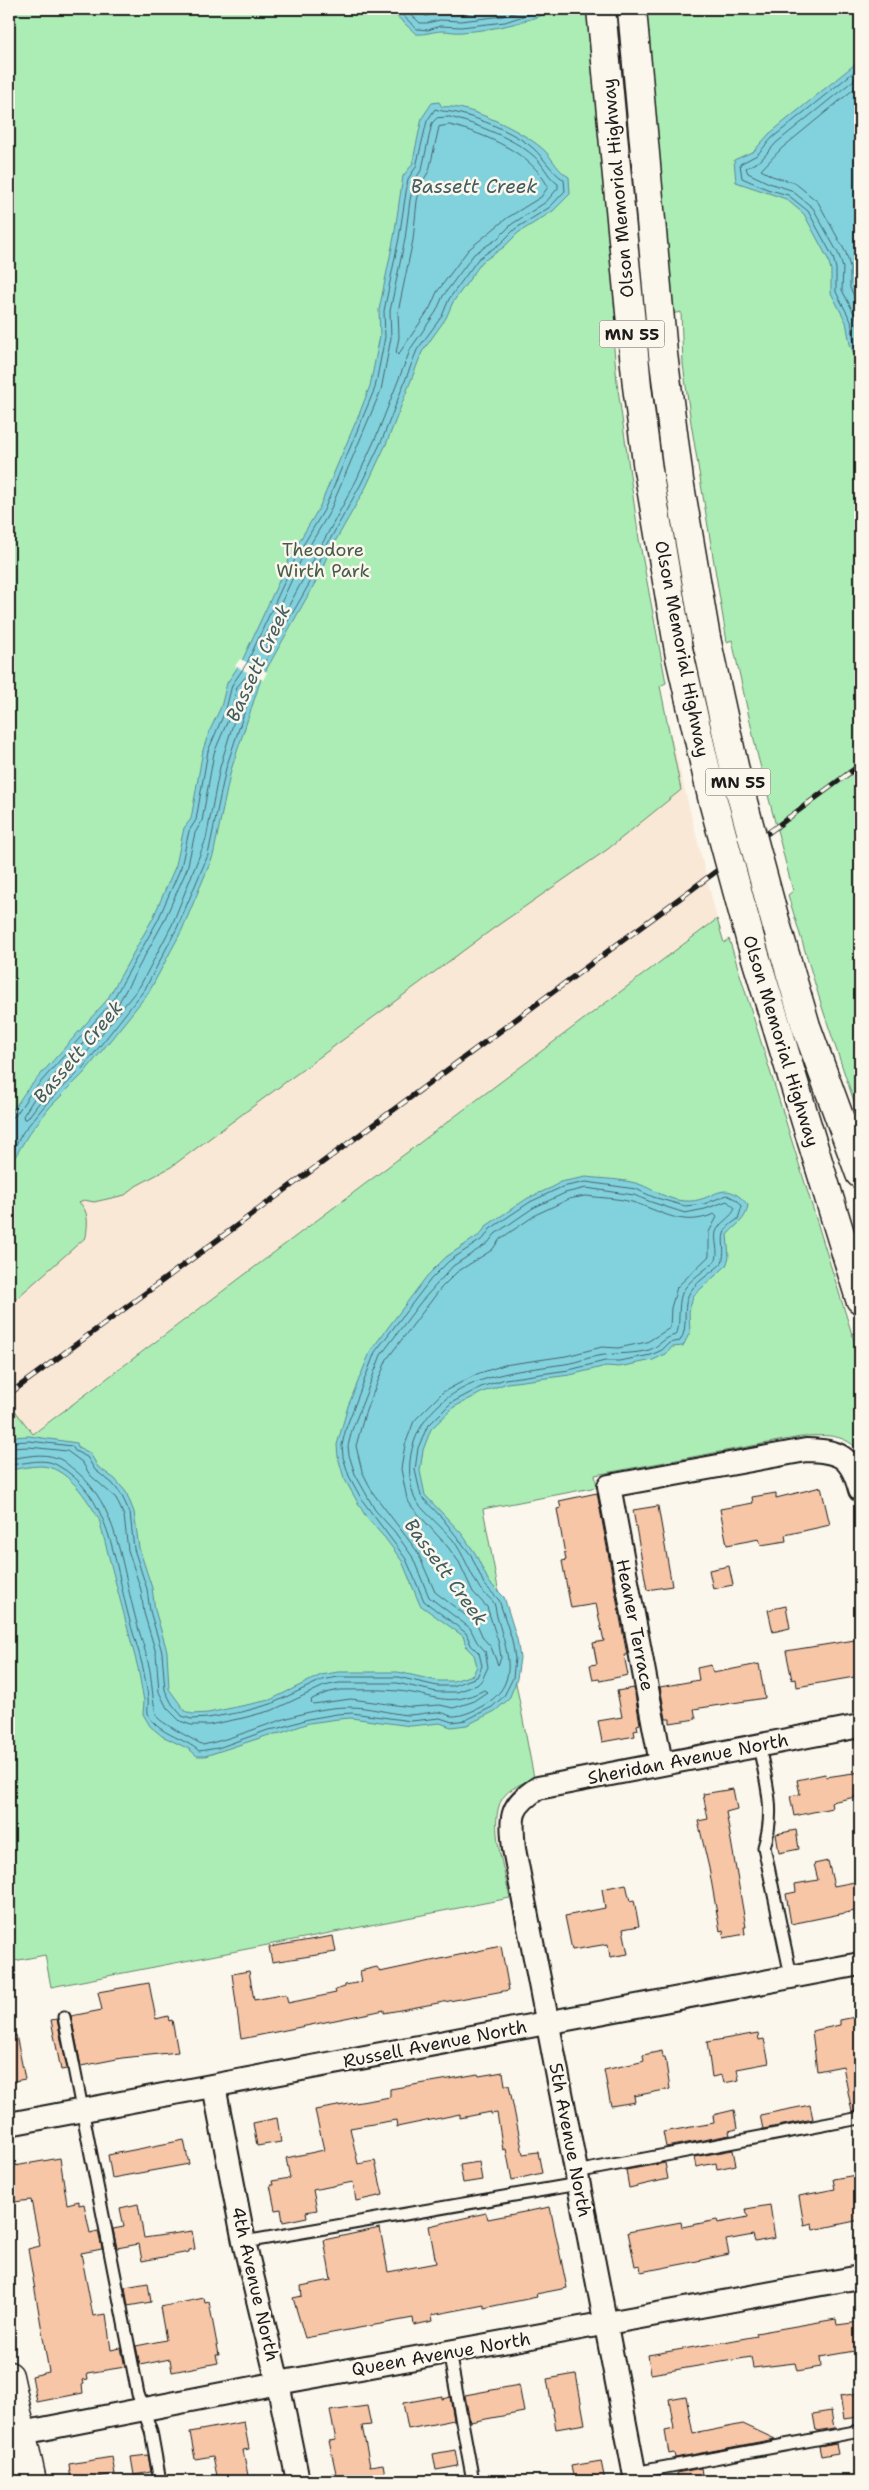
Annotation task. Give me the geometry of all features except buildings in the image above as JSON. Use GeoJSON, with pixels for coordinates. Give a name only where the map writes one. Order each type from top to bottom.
{"type":"FeatureCollection","features":[{"type":"Feature","properties":{"kind":"main road","name":"Olson Memorial Highway"},"geometry":{"type":"LineString","coordinates":[[601,9],[637,386],[648,470],[680,657],[713,801],[751,942],[860,1299]]}},
{"type":"Feature","properties":{"kind":"main road","name":"Olson Memorial Highway"},"geometry":{"type":"LineString","coordinates":[[632,9],[663,354],[680,480],[706,638],[737,780],[776,924],[806,1026],[860,1174]]}},
{"type":"Feature","properties":{"kind":"main road"},"geometry":{"type":"LineString","coordinates":[[9,2376],[13,2459],[32,2481]]}},
{"type":"Feature","properties":{"kind":"street","name":"Heaner Terrace"},"geometry":{"type":"LineString","coordinates":[[661,1763],[609,1486],[806,1450],[828,1451],[844,1458],[855,1470],[860,1490]]}},
{"type":"Feature","properties":{"kind":"street","name":"Sheridan Avenue North"},"geometry":{"type":"LineString","coordinates":[[520,1800],[538,1788],[860,1726]]}},
{"type":"Feature","properties":{"kind":"street","name":"5th Avenue North"},"geometry":{"type":"LineString","coordinates":[[520,1800],[512,1820],[514,1849],[635,2477]]}},
{"type":"Feature","properties":{"kind":"street","name":"Russell Avenue North"},"geometry":{"type":"LineString","coordinates":[[9,2124],[860,1964]]}},
{"type":"Feature","properties":{"kind":"street","name":"4th Avenue North"},"geometry":{"type":"LineString","coordinates":[[214,2086],[244,2242],[278,2383],[298,2481]]}},
{"type":"Feature","properties":{"kind":"street","name":"Queen Avenue North"},"geometry":{"type":"LineString","coordinates":[[13,2459],[143,2410],[278,2383],[860,2277]]}},
{"type":"Feature","properties":{"kind":"lane"},"geometry":{"type":"LineString","coordinates":[[760,1746],[770,1801],[771,1826],[764,1846],[791,1976]]}},
{"type":"Feature","properties":{"kind":"lane"},"geometry":{"type":"LineString","coordinates":[[64,2018],[138,2394],[151,2431],[160,2481]]}},
{"type":"Feature","properties":{"kind":"lane"},"geometry":{"type":"LineString","coordinates":[[244,2242],[577,2178],[860,2118]]}},
{"type":"Feature","properties":{"kind":"lane"},"geometry":{"type":"LineString","coordinates":[[448,2352],[473,2481]]}},
{"type":"Feature","properties":{"kind":"lane"},"geometry":{"type":"LineString","coordinates":[[635,2477],[860,2431]]}},
{"type":"Feature","properties":{"kind":"shaded area"},"geometry":{"type":"Polygon","coordinates":[[[665,711],[717,919],[32,1434],[9,1403],[9,1238],[665,711]]]}},
{"type":"Feature","properties":{"kind":"green space","name":"Theodore Wirth Park"},"geometry":{"type":"Polygon","coordinates":[[[9,9],[860,9],[860,1119],[823,1010],[788,895],[793,891],[757,753],[732,640],[727,642],[691,423],[683,364],[681,312],[612,326],[617,382],[639,539],[666,683],[660,686],[681,790],[608,849],[494,928],[171,1167],[136,1186],[125,1195],[94,1202],[84,1200],[79,1202],[85,1210],[87,1218],[86,1237],[9,1305],[9,9]]]}},
{"type":"Feature","properties":{"kind":"green space"},"geometry":{"type":"Polygon","coordinates":[[[717,919],[724,943],[729,939],[860,1360],[860,1452],[848,1442],[836,1437],[806,1436],[595,1475],[597,1487],[483,1509],[534,1778],[508,1792],[502,1799],[498,1809],[497,1834],[510,1898],[51,1987],[45,1955],[9,1962],[9,1403],[33,1434],[717,919]]]}},
{"type":"Feature","properties":{"kind":"water"},"geometry":{"type":"Polygon","coordinates":[[[389,9],[552,9],[551,12],[540,16],[496,28],[416,34],[389,9]]]}},
{"type":"Feature","properties":{"kind":"water"},"geometry":{"type":"Polygon","coordinates":[[[860,60],[860,368],[850,344],[846,322],[831,293],[831,270],[828,259],[804,214],[786,199],[736,182],[734,160],[754,151],[769,134],[860,60]]]}},
{"type":"Feature","properties":{"kind":"water","name":"Bassett Creek"},"geometry":{"type":"Polygon","coordinates":[[[439,102],[442,107],[466,110],[497,121],[538,145],[546,152],[556,166],[569,177],[570,194],[553,211],[518,233],[504,247],[482,262],[453,302],[446,318],[422,352],[387,442],[366,487],[261,679],[231,770],[213,856],[182,930],[149,992],[84,1073],[50,1107],[28,1135],[9,1167],[9,1116],[26,1091],[107,1000],[153,918],[176,865],[184,828],[191,819],[203,750],[221,707],[227,683],[242,661],[291,555],[319,508],[360,412],[370,386],[380,336],[379,310],[394,237],[403,176],[412,165],[422,118],[432,103],[439,102]]]}},
{"type":"Feature","properties":{"kind":"water"},"geometry":{"type":"Polygon","coordinates":[[[586,1177],[633,1182],[680,1201],[696,1201],[718,1192],[731,1192],[739,1196],[748,1205],[743,1219],[727,1235],[729,1257],[726,1266],[693,1296],[689,1312],[690,1332],[683,1346],[672,1347],[666,1354],[653,1360],[619,1367],[606,1366],[570,1375],[507,1383],[483,1392],[454,1407],[431,1429],[423,1450],[420,1471],[425,1495],[462,1534],[475,1553],[489,1582],[504,1597],[517,1639],[520,1658],[517,1679],[509,1699],[495,1711],[467,1725],[451,1727],[440,1723],[411,1726],[351,1718],[338,1719],[309,1723],[205,1756],[197,1756],[189,1749],[162,1736],[150,1726],[143,1714],[144,1701],[138,1668],[99,1519],[82,1493],[59,1471],[50,1467],[40,1466],[9,1470],[9,1437],[29,1436],[77,1443],[78,1447],[90,1453],[98,1467],[115,1479],[126,1492],[134,1512],[139,1548],[152,1588],[155,1610],[167,1651],[169,1689],[185,1711],[192,1714],[208,1713],[270,1700],[321,1675],[338,1672],[398,1672],[438,1681],[453,1681],[473,1675],[477,1666],[474,1655],[467,1648],[463,1636],[420,1605],[402,1561],[366,1517],[344,1478],[338,1457],[337,1445],[348,1406],[371,1350],[427,1276],[446,1257],[481,1234],[486,1226],[528,1198],[560,1182],[586,1177]]]}},
{"type":"Feature","properties":{"kind":"pier"},"geometry":{"type":"Polygon","coordinates":[[[240,659],[267,672],[263,680],[235,666],[240,659]]]}},
{"type":"Feature","properties":{"kind":"railway"},"geometry":{"type":"LineString","coordinates":[[9,1394],[860,765]]}}]}
